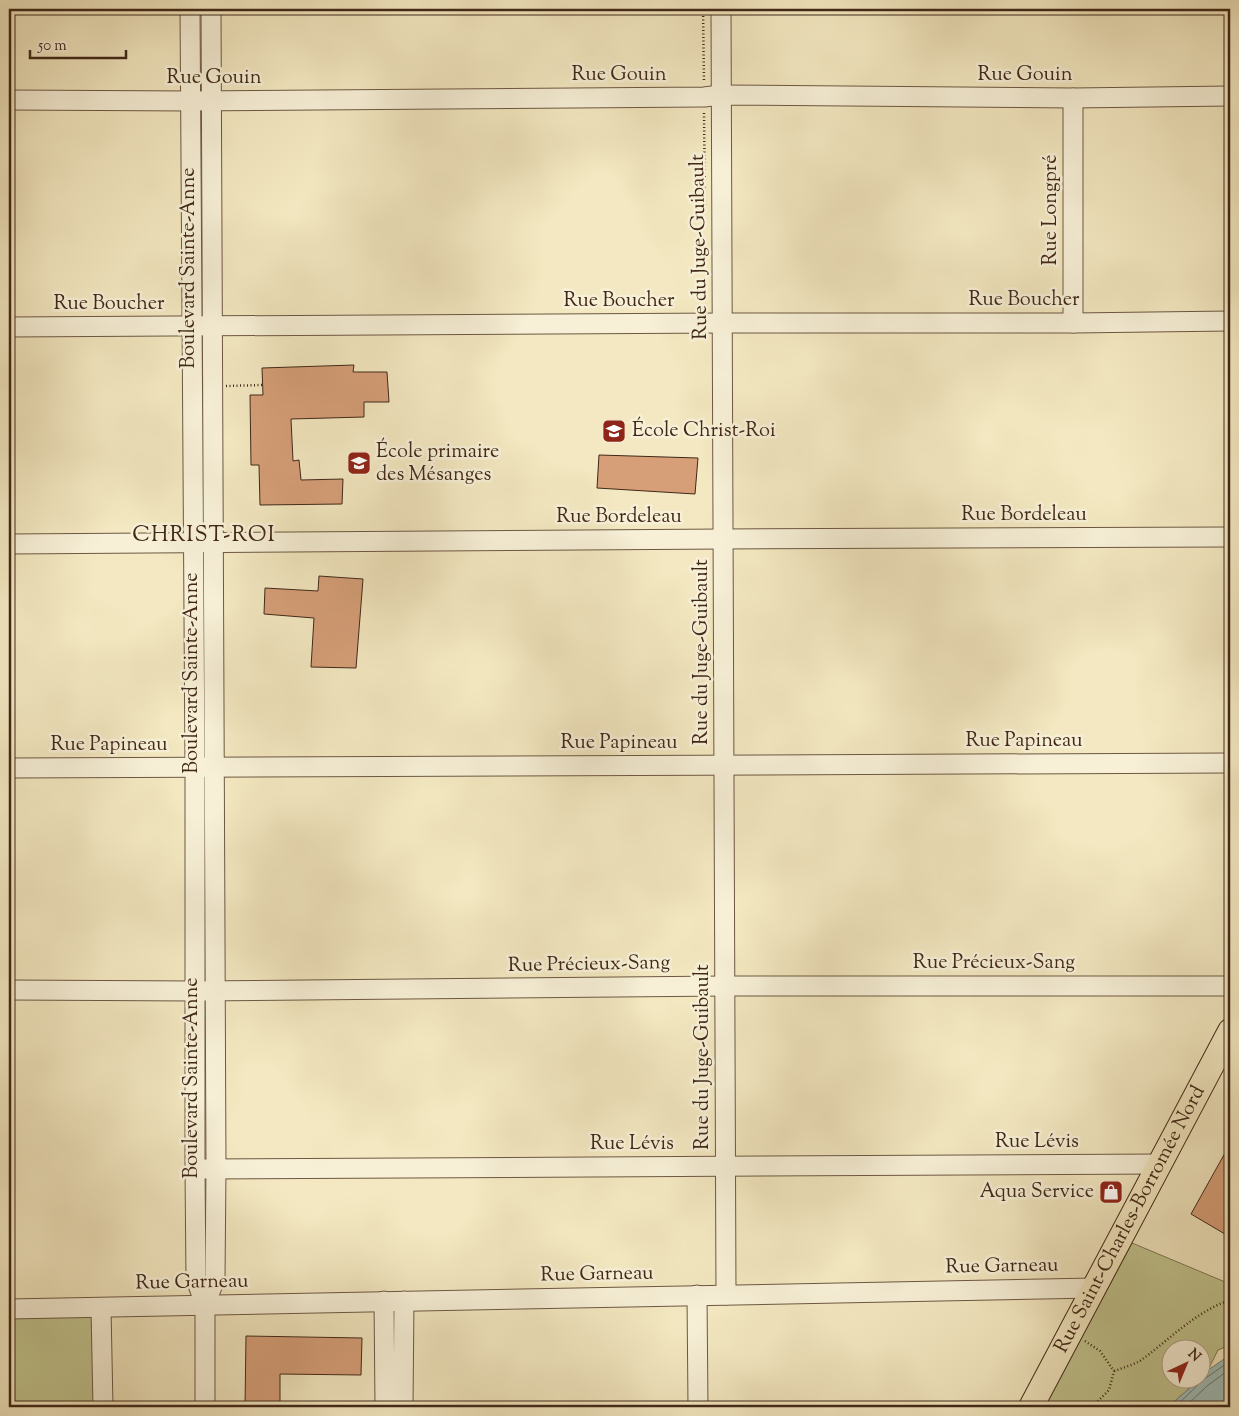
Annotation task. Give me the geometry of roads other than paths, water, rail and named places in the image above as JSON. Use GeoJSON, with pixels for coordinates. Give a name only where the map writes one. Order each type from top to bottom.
{"type":"FeatureCollection","features":[{"type":"Feature","properties":{"kind":"main road","name":"Rue Saint-Charles-Borromée Nord"},"geometry":{"type":"LineString","coordinates":[[1031,1407],[1230,1031]]}},
{"type":"Feature","properties":{"kind":"street","name":"Boulevard Sainte-Anne"},"geometry":{"type":"LineString","coordinates":[[190,9],[196,1279],[205,1305],[205,1407]]}},
{"type":"Feature","properties":{"kind":"street","name":"Boulevard Sainte-Anne"},"geometry":{"type":"LineString","coordinates":[[205,1305],[215,1279],[216,1169],[211,9]]}},
{"type":"Feature","properties":{"kind":"street","name":"Rue du Juge-Guibault"},"geometry":{"type":"LineString","coordinates":[[721,9],[726,1295]]}},
{"type":"Feature","properties":{"kind":"street","name":"Rue Gouin"},"geometry":{"type":"LineString","coordinates":[[9,100],[212,101],[694,97],[721,95],[1073,98],[1230,96]]}},
{"type":"Feature","properties":{"kind":"street","name":"Rue Longpré"},"geometry":{"type":"LineString","coordinates":[[1073,98],[1074,323]]}},
{"type":"Feature","properties":{"kind":"street","name":"Rue Boucher"},"geometry":{"type":"LineString","coordinates":[[9,327],[1074,323],[1230,320]]}},
{"type":"Feature","properties":{"kind":"street","name":"Rue Bordeleau"},"geometry":{"type":"LineString","coordinates":[[9,544],[724,538],[1230,537]]}},
{"type":"Feature","properties":{"kind":"street","name":"Rue Papineau"},"geometry":{"type":"LineString","coordinates":[[9,768],[1230,763]]}},
{"type":"Feature","properties":{"kind":"street","name":"Rue Précieux-Sang"},"geometry":{"type":"LineString","coordinates":[[9,990],[214,991],[726,986],[1230,986]]}},
{"type":"Feature","properties":{"kind":"street","name":"Rue Lévis"},"geometry":{"type":"LineString","coordinates":[[195,1169],[1160,1164]]}},
{"type":"Feature","properties":{"kind":"street","name":"Rue Garneau"},"geometry":{"type":"LineString","coordinates":[[9,1309],[1094,1288]]}},
{"type":"Feature","properties":{"kind":"street"},"geometry":{"type":"LineString","coordinates":[[697,1296],[698,1407]]}},
{"type":"Feature","properties":{"kind":"street"},"geometry":{"type":"LineString","coordinates":[[384,1301],[386,1407]]}},
{"type":"Feature","properties":{"kind":"street"},"geometry":{"type":"LineString","coordinates":[[403,1407],[404,1301]]}},
{"type":"Feature","properties":{"kind":"street"},"geometry":{"type":"LineString","coordinates":[[101,1308],[103,1407]]}},
{"type":"Feature","properties":{"kind":"water"},"geometry":{"type":"Polygon","coordinates":[[[1230,1355],[1230,1407],[1168,1407],[1190,1388],[1212,1388],[1212,1367],[1230,1355]]]}},
{"type":"Feature","properties":{"kind":"place","name":"École Christ-Roi"},"geometry":{"type":"Point","coordinates":[614,431]}},
{"type":"Feature","properties":{"kind":"place","name":"École primaire des Mésanges"},"geometry":{"type":"Point","coordinates":[359,463]}},
{"type":"Feature","properties":{"kind":"place","name":"Aqua Service"},"geometry":{"type":"Point","coordinates":[1111,1192]}},
{"type":"Feature","properties":{"kind":"district","name":"CHRIST-ROI"},"geometry":{"type":"Point","coordinates":[204,536]}}]}
